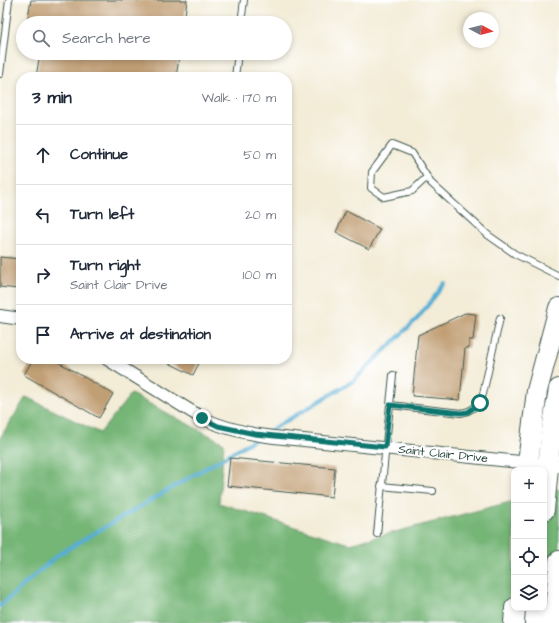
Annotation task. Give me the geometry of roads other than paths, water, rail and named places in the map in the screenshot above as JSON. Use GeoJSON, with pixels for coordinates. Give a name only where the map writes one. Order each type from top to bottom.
{"type":"FeatureCollection","features":[{"type":"Feature","properties":{"kind":"main road"},"geometry":{"type":"LineString","coordinates":[[527,466],[537,391],[559,308]]}},
{"type":"Feature","properties":{"kind":"main road"},"geometry":{"type":"LineString","coordinates":[[545,503],[553,466],[559,389]]}},
{"type":"Feature","properties":{"kind":"main road"},"geometry":{"type":"LineString","coordinates":[[554,623],[559,561]]}},
{"type":"Feature","properties":{"kind":"main road"},"geometry":{"type":"LineString","coordinates":[[514,623],[516,611]]}},
{"type":"Feature","properties":{"kind":"main road"},"geometry":{"type":"LineString","coordinates":[[535,623],[536,611]]}},
{"type":"Feature","properties":{"kind":"street"},"geometry":{"type":"LineString","coordinates":[[0,316],[16,318]]}},
{"type":"Feature","properties":{"kind":"street","name":"Saint Clair Drive"},"geometry":{"type":"LineString","coordinates":[[115,364],[218,426],[236,431],[267,436],[385,447],[527,466],[553,466]]}},
{"type":"Feature","properties":{"kind":"lane"},"geometry":{"type":"LineString","coordinates":[[0,74],[9,0]]}},
{"type":"Feature","properties":{"kind":"lane"},"geometry":{"type":"LineString","coordinates":[[242,16],[244,0]]}},
{"type":"Feature","properties":{"kind":"lane"},"geometry":{"type":"LineString","coordinates":[[236,72],[237,60]]}},
{"type":"Feature","properties":{"kind":"lane"},"geometry":{"type":"LineString","coordinates":[[427,177],[412,191],[384,197],[371,188],[372,172],[392,145],[412,153],[431,183],[488,235],[515,254],[559,276]]}},
{"type":"Feature","properties":{"kind":"lane"},"geometry":{"type":"LineString","coordinates":[[390,405],[461,413],[468,412],[474,408],[480,403],[483,394],[500,318]]}},
{"type":"Feature","properties":{"kind":"lane"},"geometry":{"type":"LineString","coordinates":[[377,534],[393,375]]}},
{"type":"Feature","properties":{"kind":"lane"},"geometry":{"type":"LineString","coordinates":[[381,486],[433,491]]}},
{"type":"Feature","properties":{"kind":"waterway"},"geometry":{"type":"LineString","coordinates":[[266,433],[353,381],[418,318],[445,283]]}},
{"type":"Feature","properties":{"kind":"waterway"},"geometry":{"type":"LineString","coordinates":[[0,606],[59,554],[257,438]]}}]}
